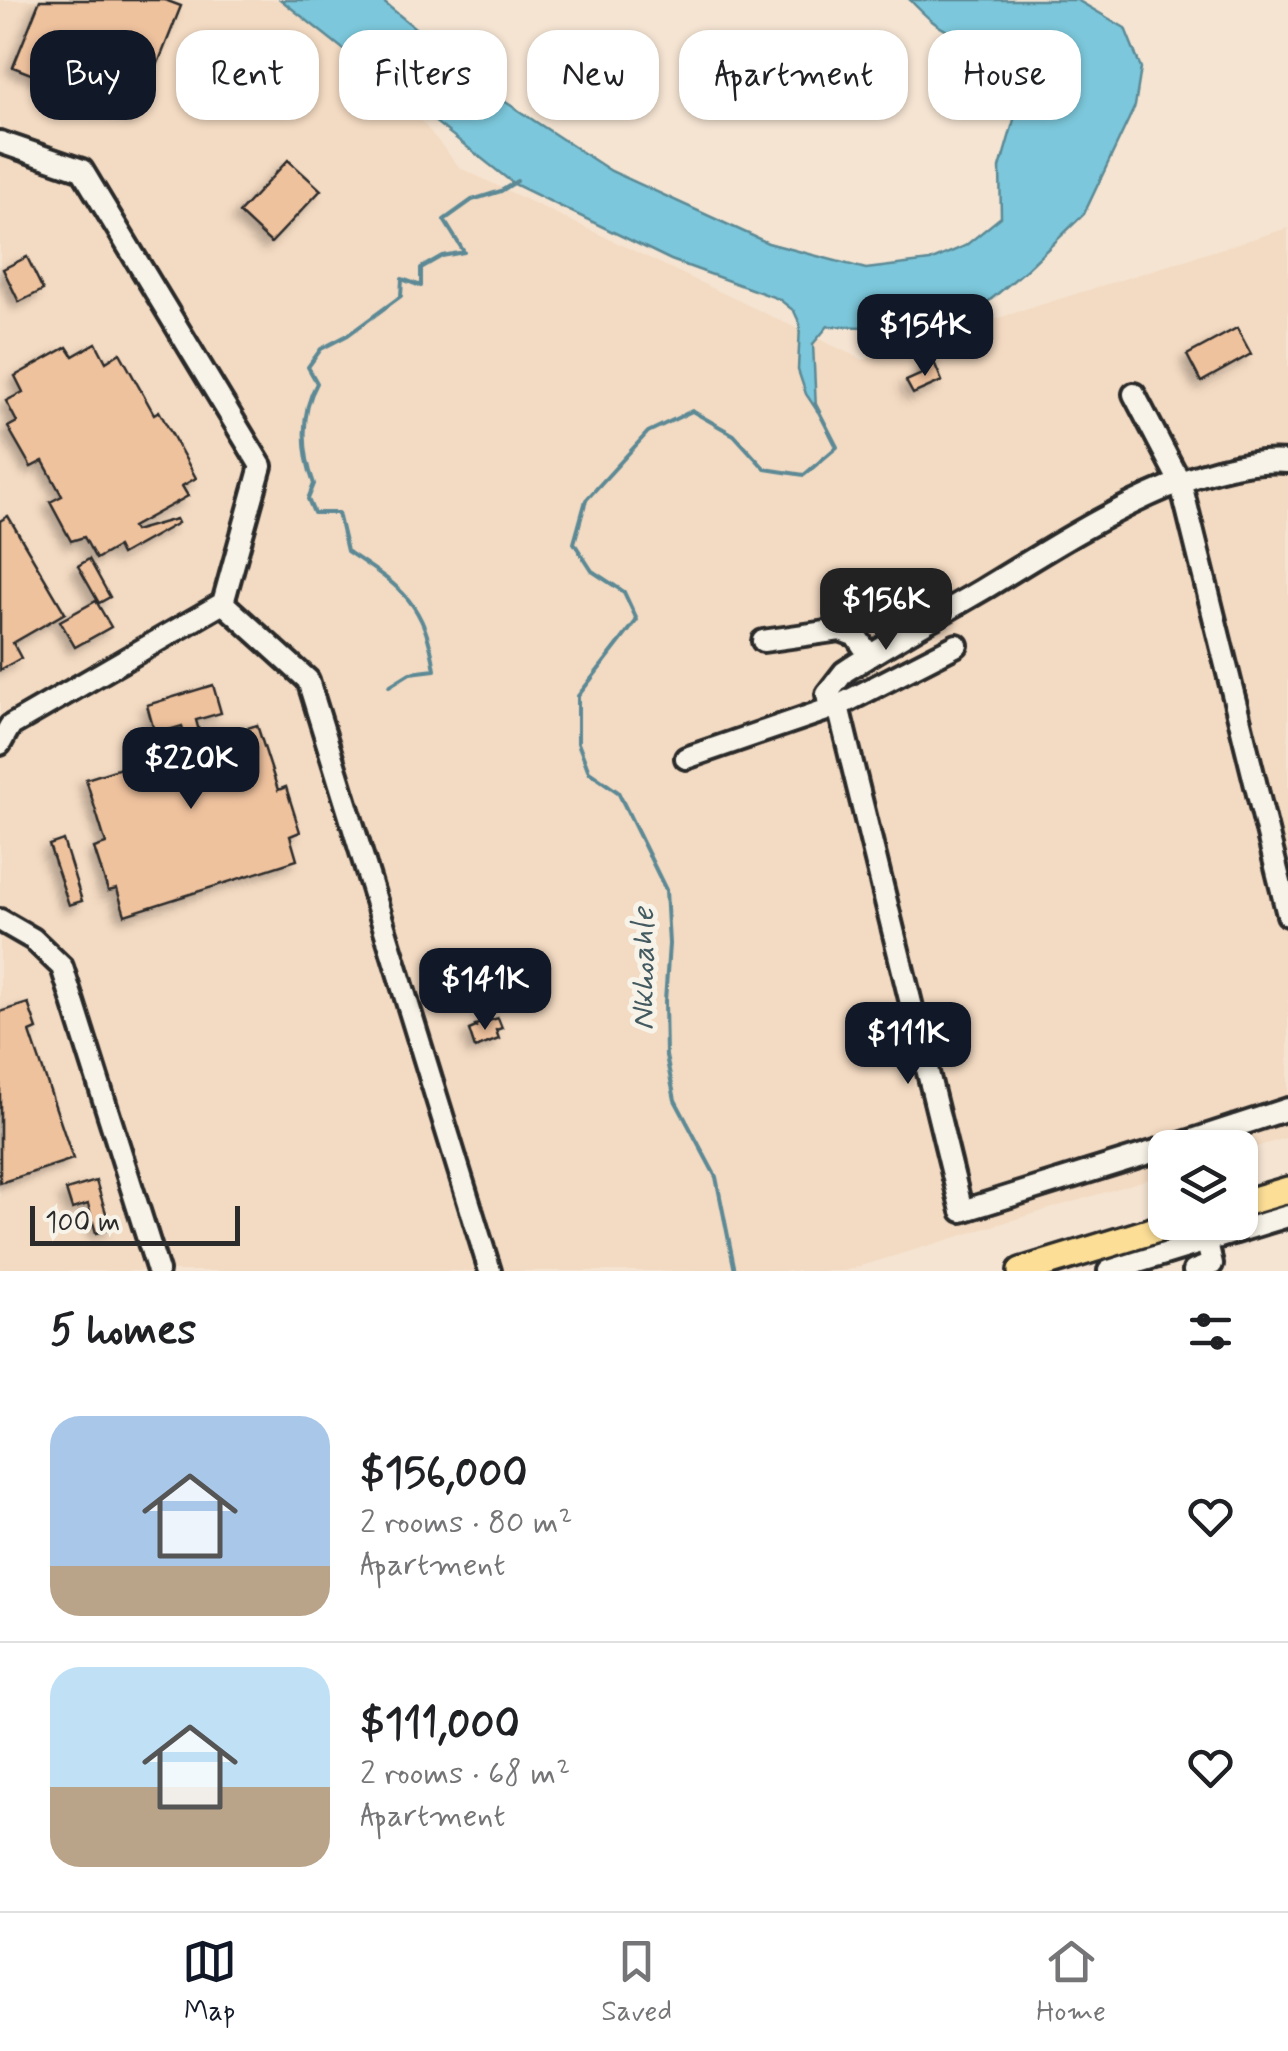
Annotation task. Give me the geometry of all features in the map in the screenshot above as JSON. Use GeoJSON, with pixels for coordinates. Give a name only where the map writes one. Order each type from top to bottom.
{"type":"FeatureCollection","features":[{"type":"Feature","properties":{"kind":"main road"},"geometry":{"type":"LineString","coordinates":[[1258,1199],[1288,1190]]}},
{"type":"Feature","properties":{"kind":"main road"},"geometry":{"type":"LineString","coordinates":[[1022,1271],[1148,1232]]}},
{"type":"Feature","properties":{"kind":"street"},"geometry":{"type":"LineString","coordinates":[[0,142],[82,170],[261,466],[223,604],[10,726],[0,744]]}},
{"type":"Feature","properties":{"kind":"street"},"geometry":{"type":"LineString","coordinates":[[1134,394],[1181,484],[1288,915]]}},
{"type":"Feature","properties":{"kind":"street"},"geometry":{"type":"LineString","coordinates":[[1148,1154],[962,1211],[834,707],[827,694],[844,672],[869,655],[1081,531],[1149,496],[1238,463],[1288,462]]}},
{"type":"Feature","properties":{"kind":"street"},"geometry":{"type":"LineString","coordinates":[[223,604],[308,680],[490,1271]]}},
{"type":"Feature","properties":{"kind":"street"},"geometry":{"type":"LineString","coordinates":[[763,641],[840,630],[856,636],[869,655]]}},
{"type":"Feature","properties":{"kind":"street"},"geometry":{"type":"LineString","coordinates":[[686,758],[834,707],[956,644]]}},
{"type":"Feature","properties":{"kind":"street"},"geometry":{"type":"LineString","coordinates":[[0,920],[33,939],[62,967],[158,1271]]}},
{"type":"Feature","properties":{"kind":"street"},"geometry":{"type":"LineString","coordinates":[[1222,1130],[1288,1109]]}},
{"type":"Feature","properties":{"kind":"street"},"geometry":{"type":"LineString","coordinates":[[1109,1271],[1288,1216]]}},
{"type":"Feature","properties":{"kind":"street"},"geometry":{"type":"LineString","coordinates":[[1194,1271],[1212,1264],[1207,1242]]}},
{"type":"Feature","properties":{"kind":"shaded area"},"geometry":{"type":"Polygon","coordinates":[[[0,0],[281,0],[318,30],[176,30],[176,120],[319,120],[319,31],[339,47],[339,120],[421,120],[460,168],[863,360],[1288,228],[1288,1137],[1258,1146],[1258,1130],[1148,1130],[1148,1179],[844,1271],[0,1271],[0,0]]]}},
{"type":"Feature","properties":{"kind":"water"},"geometry":{"type":"Polygon","coordinates":[[[281,0],[381,0],[418,30],[339,30],[339,46],[281,0]]]}},
{"type":"Feature","properties":{"kind":"water"},"geometry":{"type":"Polygon","coordinates":[[[910,0],[1077,0],[1125,28],[1141,68],[1135,106],[1084,214],[970,317],[905,328],[828,326],[813,344],[816,409],[798,370],[800,324],[794,311],[779,299],[671,260],[514,184],[433,120],[507,120],[507,103],[527,116],[527,120],[533,120],[611,171],[768,243],[866,269],[930,261],[965,246],[1001,217],[1000,168],[1014,120],[1081,120],[1081,30],[946,30],[910,0]]]}},
{"type":"Feature","properties":{"kind":"building"},"geometry":{"type":"Polygon","coordinates":[[[40,0],[165,0],[181,6],[156,68],[156,30],[30,30],[30,74],[13,67],[40,0]]]}},
{"type":"Feature","properties":{"kind":"building"},"geometry":{"type":"Polygon","coordinates":[[[288,160],[321,190],[271,243],[239,213],[288,160]]]}},
{"type":"Feature","properties":{"kind":"building"},"geometry":{"type":"Polygon","coordinates":[[[27,257],[43,290],[19,302],[3,269],[27,257]]]}},
{"type":"Feature","properties":{"kind":"building"},"geometry":{"type":"Polygon","coordinates":[[[1237,328],[1251,354],[1201,382],[1187,355],[1237,328]]]}},
{"type":"Feature","properties":{"kind":"building"},"geometry":{"type":"Polygon","coordinates":[[[96,343],[106,362],[120,353],[154,414],[159,411],[196,478],[182,486],[188,496],[132,527],[134,531],[176,519],[178,523],[121,555],[117,547],[96,559],[84,537],[71,541],[50,502],[62,496],[43,461],[31,467],[8,427],[17,422],[6,401],[23,392],[15,376],[67,347],[73,356],[96,343]]]}},
{"type":"Feature","properties":{"kind":"building"},"geometry":{"type":"Polygon","coordinates":[[[934,362],[942,381],[913,394],[906,381],[922,374],[919,368],[934,362]]]}},
{"type":"Feature","properties":{"kind":"building"},"geometry":{"type":"Polygon","coordinates":[[[8,516],[65,613],[13,643],[21,658],[0,670],[0,521],[8,516]]]}},
{"type":"Feature","properties":{"kind":"building"},"geometry":{"type":"Polygon","coordinates":[[[89,559],[110,597],[99,603],[78,566],[89,559]]]}},
{"type":"Feature","properties":{"kind":"building"},"geometry":{"type":"Polygon","coordinates":[[[96,601],[111,627],[75,647],[60,621],[96,601]]]}},
{"type":"Feature","properties":{"kind":"building"},"geometry":{"type":"Polygon","coordinates":[[[213,685],[221,713],[196,720],[202,742],[257,725],[278,790],[286,787],[300,832],[290,836],[297,860],[125,915],[117,889],[108,891],[94,848],[106,844],[86,779],[188,747],[182,726],[155,734],[147,705],[213,685]]]}},
{"type":"Feature","properties":{"kind":"building"},"geometry":{"type":"Polygon","coordinates":[[[63,840],[82,901],[69,905],[49,845],[63,840]]]}},
{"type":"Feature","properties":{"kind":"building"},"geometry":{"type":"Polygon","coordinates":[[[28,1003],[37,1029],[30,1032],[73,1159],[0,1183],[0,1012],[28,1003]]]}},
{"type":"Feature","properties":{"kind":"building"},"geometry":{"type":"Polygon","coordinates":[[[498,1018],[502,1028],[496,1030],[499,1039],[475,1048],[469,1030],[498,1018]]]}},
{"type":"Feature","properties":{"kind":"building"},"geometry":{"type":"Polygon","coordinates":[[[96,1181],[111,1229],[96,1233],[88,1204],[72,1209],[66,1190],[96,1181]]]}},
{"type":"Feature","properties":{"kind":"waterway"},"geometry":{"type":"LineString","coordinates":[[389,686],[410,673],[435,670],[430,647],[408,598],[347,551],[338,513],[314,513],[308,499],[314,484],[305,433],[308,407],[317,383],[308,367],[321,349],[348,335],[401,296],[402,279],[421,286],[421,268],[442,256],[464,252],[444,220],[472,200],[517,181]]}},
{"type":"Feature","properties":{"kind":"waterway","name":"Nkhoahle"},"geometry":{"type":"LineString","coordinates":[[735,1271],[716,1177],[675,1100],[666,1056],[666,890],[618,792],[589,772],[578,743],[578,696],[637,620],[624,592],[592,571],[574,543],[586,500],[648,432],[692,411],[734,435],[765,469],[804,475],[837,447],[815,404]]}}]}
